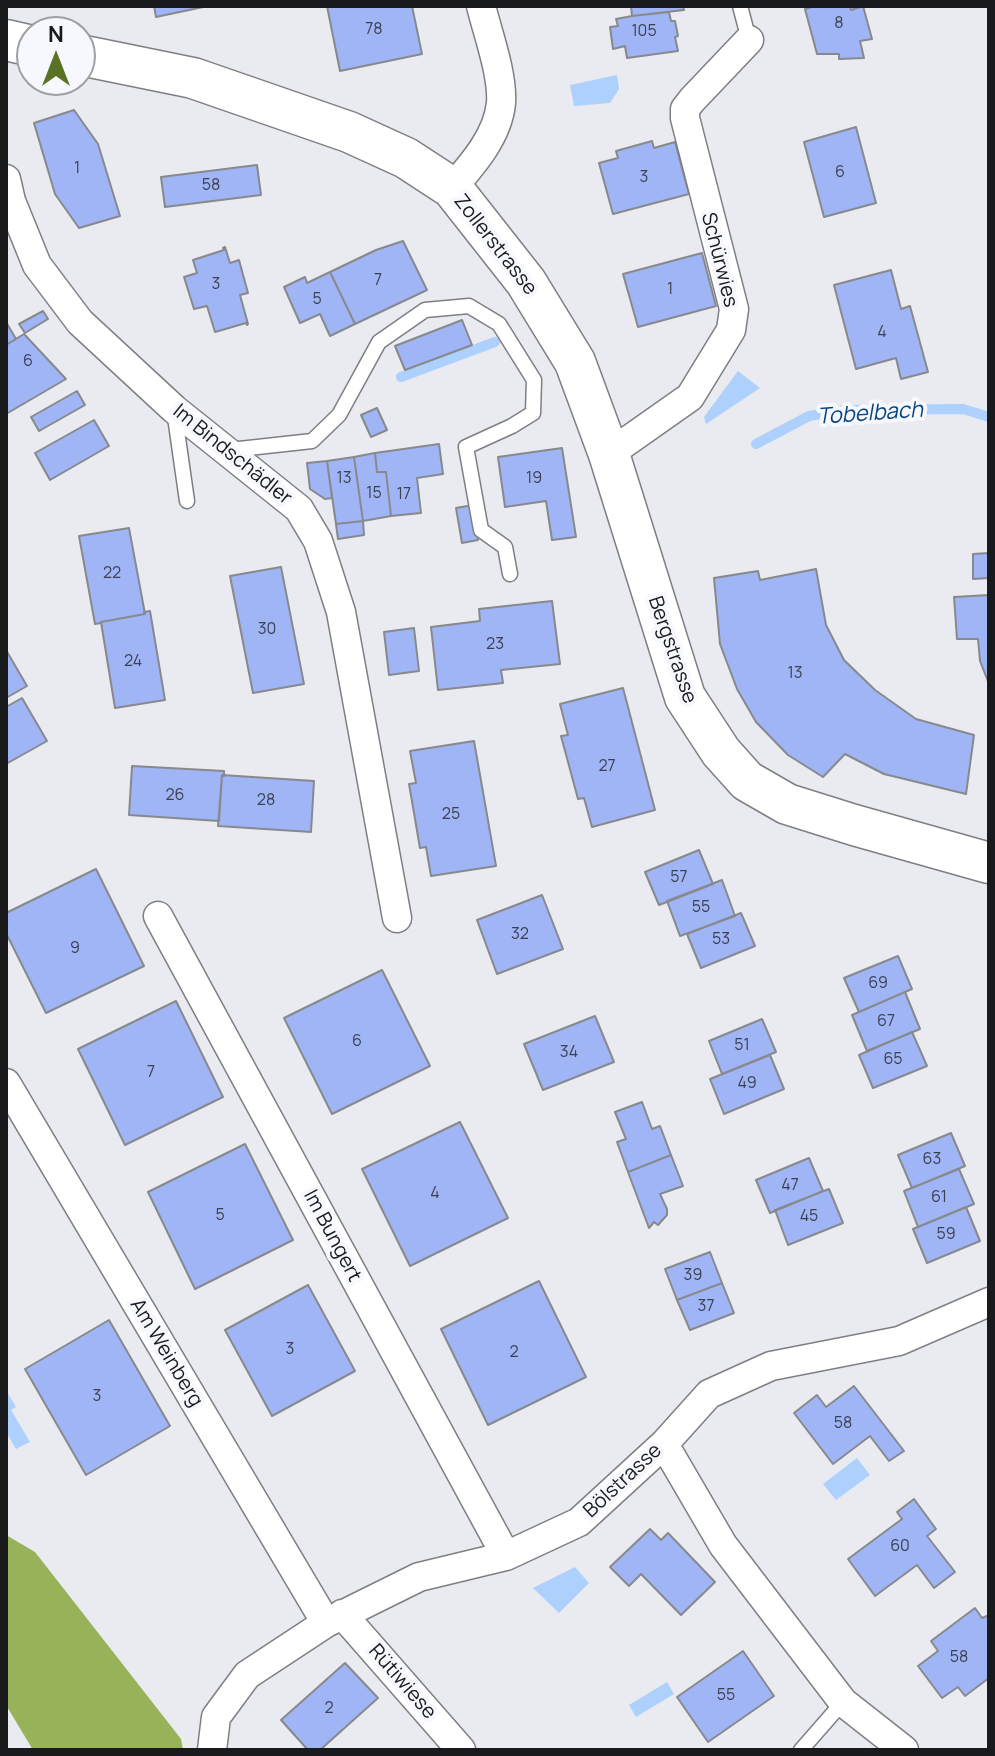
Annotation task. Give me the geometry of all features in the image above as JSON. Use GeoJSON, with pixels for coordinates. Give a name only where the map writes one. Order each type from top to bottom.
{"type":"FeatureCollection","features":[{"type":"Feature","properties":{"kind":"street"},"geometry":{"type":"LineString","coordinates":[[452,188],[488,141],[501,104],[500,82],[481,6]]}},
{"type":"Feature","properties":{"kind":"street","name":"Schürwies"},"geometry":{"type":"LineString","coordinates":[[615,471],[690,397],[731,330],[734,309],[685,109],[749,40]]}},
{"type":"Feature","properties":{"kind":"street","name":"Zollerstrasse"},"geometry":{"type":"LineString","coordinates":[[96,58],[193,78],[349,132],[406,158],[452,188],[526,282],[551,320],[575,362],[615,471]]}},
{"type":"Feature","properties":{"kind":"street","name":"Im Bindschädler"},"geometry":{"type":"LineString","coordinates":[[6,179],[12,218],[37,265],[80,322],[174,409],[299,509],[318,541],[341,612],[397,918]]}},
{"type":"Feature","properties":{"kind":"street","name":"Bergstrasse"},"geometry":{"type":"LineString","coordinates":[[615,471],[685,697],[721,752],[747,781],[787,804],[989,863]]}},
{"type":"Feature","properties":{"kind":"street","name":"Im Bungert"},"geometry":{"type":"LineString","coordinates":[[158,916],[506,1556]]}},
{"type":"Feature","properties":{"kind":"street","name":"Am Weinberg"},"geometry":{"type":"LineString","coordinates":[[6,1083],[334,1618]]}},
{"type":"Feature","properties":{"kind":"street","name":"Bölstrasse"},"geometry":{"type":"LineString","coordinates":[[212,1750],[216,1717],[247,1675],[334,1618],[419,1577],[506,1556],[579,1522],[664,1444],[709,1394],[769,1367],[899,1341],[989,1302]]}},
{"type":"Feature","properties":{"kind":"street"},"geometry":{"type":"LineString","coordinates":[[664,1444],[723,1545],[843,1702],[904,1750]]}},
{"type":"Feature","properties":{"kind":"street","name":"Rütiwiese"},"geometry":{"type":"LineString","coordinates":[[334,1618],[461,1750]]}},
{"type":"Feature","properties":{"kind":"lane"},"geometry":{"type":"LineString","coordinates":[[740,6],[749,40]]}},
{"type":"Feature","properties":{"kind":"lane"},"geometry":{"type":"LineString","coordinates":[[225,451],[312,441],[339,415],[379,342],[425,310],[469,306],[499,324],[534,380],[533,413],[466,447],[481,530],[505,547],[510,574]]}},
{"type":"Feature","properties":{"kind":"lane"},"geometry":{"type":"LineString","coordinates":[[174,409],[187,501]]}},
{"type":"Feature","properties":{"kind":"lane"},"geometry":{"type":"LineString","coordinates":[[801,1750],[843,1702]]}},
{"type":"Feature","properties":{"kind":"green space"},"geometry":{"type":"Polygon","coordinates":[[[6,1535],[35,1552],[181,1739],[183,1750],[33,1750],[6,1705],[6,1535]]]}},
{"type":"Feature","properties":{"kind":"water"},"geometry":{"type":"Polygon","coordinates":[[[617,75],[619,89],[610,103],[574,106],[570,85],[617,75]]]}},
{"type":"Feature","properties":{"kind":"water"},"geometry":{"type":"Polygon","coordinates":[[[738,371],[760,388],[706,424],[704,417],[738,371]]]}},
{"type":"Feature","properties":{"kind":"water"},"geometry":{"type":"Polygon","coordinates":[[[6,1390],[16,1407],[11,1410],[30,1442],[16,1449],[6,1432],[6,1390]]]}},
{"type":"Feature","properties":{"kind":"water"},"geometry":{"type":"Polygon","coordinates":[[[857,1458],[870,1475],[836,1500],[823,1484],[857,1458]]]}},
{"type":"Feature","properties":{"kind":"water"},"geometry":{"type":"Polygon","coordinates":[[[575,1567],[589,1583],[559,1613],[533,1588],[575,1567]]]}},
{"type":"Feature","properties":{"kind":"water"},"geometry":{"type":"Polygon","coordinates":[[[667,1682],[674,1694],[636,1717],[629,1705],[667,1682]]]}},
{"type":"Feature","properties":{"kind":"building"},"geometry":{"type":"Polygon","coordinates":[[[154,6],[208,6],[156,17],[154,6]]]}},
{"type":"Feature","properties":{"kind":"building"},"geometry":{"type":"Polygon","coordinates":[[[327,6],[412,6],[422,54],[340,71],[327,6]]]}},
{"type":"Feature","properties":{"kind":"building"},"geometry":{"type":"Polygon","coordinates":[[[631,6],[683,6],[684,10],[632,16],[631,6]]]}},
{"type":"Feature","properties":{"kind":"building"},"geometry":{"type":"Polygon","coordinates":[[[850,6],[851,10],[863,6],[872,39],[860,41],[864,58],[839,59],[839,54],[817,54],[805,9],[850,6]]]}},
{"type":"Feature","properties":{"kind":"building"},"geometry":{"type":"Polygon","coordinates":[[[669,12],[671,21],[675,21],[678,51],[627,58],[625,46],[613,49],[610,27],[618,26],[616,19],[669,12]]]}},
{"type":"Feature","properties":{"kind":"building"},"geometry":{"type":"Polygon","coordinates":[[[74,110],[98,144],[120,216],[79,228],[55,194],[34,123],[74,110]]]}},
{"type":"Feature","properties":{"kind":"building"},"geometry":{"type":"Polygon","coordinates":[[[856,127],[876,203],[824,217],[804,142],[856,127]]]}},
{"type":"Feature","properties":{"kind":"building"},"geometry":{"type":"Polygon","coordinates":[[[652,141],[654,148],[675,142],[689,194],[613,214],[599,163],[618,158],[616,151],[652,141]]]}},
{"type":"Feature","properties":{"kind":"building"},"geometry":{"type":"Polygon","coordinates":[[[257,165],[261,195],[165,207],[161,177],[257,165]]]}},
{"type":"Feature","properties":{"kind":"building"},"geometry":{"type":"Polygon","coordinates":[[[403,241],[427,290],[355,324],[330,272],[403,241]]]}},
{"type":"Feature","properties":{"kind":"building"},"geometry":{"type":"Polygon","coordinates":[[[225,247],[230,263],[239,260],[248,293],[240,295],[248,324],[215,332],[207,306],[194,309],[184,277],[197,273],[193,260],[224,250],[225,247]]]}},
{"type":"Feature","properties":{"kind":"building"},"geometry":{"type":"Polygon","coordinates":[[[702,253],[716,306],[638,327],[623,274],[702,253]]]}},
{"type":"Feature","properties":{"kind":"building"},"geometry":{"type":"Polygon","coordinates":[[[891,270],[901,309],[910,306],[928,372],[901,379],[896,358],[856,369],[834,285],[891,270]]]}},
{"type":"Feature","properties":{"kind":"building"},"geometry":{"type":"Polygon","coordinates":[[[330,272],[355,324],[330,336],[320,314],[300,323],[284,287],[305,277],[307,283],[330,272]]]}},
{"type":"Feature","properties":{"kind":"building"},"geometry":{"type":"Polygon","coordinates":[[[43,311],[48,319],[25,333],[19,324],[43,311]]]}},
{"type":"Feature","properties":{"kind":"building"},"geometry":{"type":"Polygon","coordinates":[[[462,320],[472,345],[405,370],[395,346],[462,320]]]}},
{"type":"Feature","properties":{"kind":"building"},"geometry":{"type":"Polygon","coordinates":[[[6,322],[16,339],[6,345],[6,322]]]}},
{"type":"Feature","properties":{"kind":"building"},"geometry":{"type":"Polygon","coordinates":[[[24,334],[66,379],[6,414],[6,345],[24,334]]]}},
{"type":"Feature","properties":{"kind":"building"},"geometry":{"type":"Polygon","coordinates":[[[77,391],[85,405],[39,431],[31,417],[77,391]]]}},
{"type":"Feature","properties":{"kind":"building"},"geometry":{"type":"Polygon","coordinates":[[[377,408],[387,430],[371,437],[361,415],[377,408]]]}},
{"type":"Feature","properties":{"kind":"building"},"geometry":{"type":"Polygon","coordinates":[[[94,420],[109,446],[50,480],[35,453],[94,420]]]}},
{"type":"Feature","properties":{"kind":"building"},"geometry":{"type":"Polygon","coordinates":[[[439,444],[443,474],[417,478],[421,513],[391,516],[386,472],[377,472],[375,453],[439,444]]]}},
{"type":"Feature","properties":{"kind":"building"},"geometry":{"type":"Polygon","coordinates":[[[562,448],[576,537],[552,540],[546,501],[505,507],[498,457],[562,448]]]}},
{"type":"Feature","properties":{"kind":"building"},"geometry":{"type":"Polygon","coordinates":[[[375,453],[377,472],[386,472],[391,516],[363,521],[354,457],[375,453]]]}},
{"type":"Feature","properties":{"kind":"building"},"geometry":{"type":"Polygon","coordinates":[[[354,457],[363,521],[336,524],[327,461],[354,457]]]}},
{"type":"Feature","properties":{"kind":"building"},"geometry":{"type":"Polygon","coordinates":[[[327,461],[332,498],[325,499],[310,489],[307,463],[327,461]]]}},
{"type":"Feature","properties":{"kind":"building"},"geometry":{"type":"Polygon","coordinates":[[[473,505],[478,540],[462,543],[456,508],[473,505]]]}},
{"type":"Feature","properties":{"kind":"building"},"geometry":{"type":"Polygon","coordinates":[[[363,521],[364,535],[338,539],[336,524],[363,521]]]}},
{"type":"Feature","properties":{"kind":"building"},"geometry":{"type":"Polygon","coordinates":[[[129,528],[145,614],[95,624],[79,536],[129,528]]]}},
{"type":"Feature","properties":{"kind":"building"},"geometry":{"type":"Polygon","coordinates":[[[989,553],[989,578],[973,579],[973,554],[989,553]]]}},
{"type":"Feature","properties":{"kind":"building"},"geometry":{"type":"Polygon","coordinates":[[[281,567],[304,684],[253,693],[230,576],[281,567]]]}},
{"type":"Feature","properties":{"kind":"building"},"geometry":{"type":"Polygon","coordinates":[[[816,569],[826,625],[844,660],[875,690],[916,719],[974,735],[966,794],[884,774],[845,754],[823,777],[788,755],[756,722],[737,689],[720,644],[714,578],[758,571],[760,580],[816,569]]]}},
{"type":"Feature","properties":{"kind":"building"},"geometry":{"type":"Polygon","coordinates":[[[989,595],[989,684],[980,661],[978,639],[957,639],[954,597],[989,595]]]}},
{"type":"Feature","properties":{"kind":"building"},"geometry":{"type":"Polygon","coordinates":[[[552,601],[560,664],[501,670],[503,683],[438,690],[431,627],[480,621],[479,609],[552,601]]]}},
{"type":"Feature","properties":{"kind":"building"},"geometry":{"type":"Polygon","coordinates":[[[150,611],[165,700],[115,708],[101,622],[150,611]]]}},
{"type":"Feature","properties":{"kind":"building"},"geometry":{"type":"Polygon","coordinates":[[[414,628],[419,671],[389,675],[384,632],[414,628]]]}},
{"type":"Feature","properties":{"kind":"building"},"geometry":{"type":"Polygon","coordinates":[[[6,650],[27,686],[6,698],[6,650]]]}},
{"type":"Feature","properties":{"kind":"building"},"geometry":{"type":"Polygon","coordinates":[[[623,688],[655,810],[592,827],[584,798],[578,799],[561,736],[568,735],[560,704],[623,688]]]}},
{"type":"Feature","properties":{"kind":"building"},"geometry":{"type":"Polygon","coordinates":[[[22,698],[47,741],[6,764],[6,707],[22,698]]]}},
{"type":"Feature","properties":{"kind":"building"},"geometry":{"type":"Polygon","coordinates":[[[474,741],[496,866],[431,876],[426,847],[420,848],[409,784],[416,783],[410,751],[474,741]]]}},
{"type":"Feature","properties":{"kind":"building"},"geometry":{"type":"Polygon","coordinates":[[[132,766],[224,771],[219,821],[129,815],[132,766]]]}},
{"type":"Feature","properties":{"kind":"building"},"geometry":{"type":"Polygon","coordinates":[[[222,775],[314,781],[311,832],[218,826],[222,775]]]}},
{"type":"Feature","properties":{"kind":"building"},"geometry":{"type":"Polygon","coordinates":[[[699,850],[713,884],[659,905],[645,872],[699,850]]]}},
{"type":"Feature","properties":{"kind":"building"},"geometry":{"type":"Polygon","coordinates":[[[96,869],[144,966],[46,1013],[6,933],[6,913],[96,869]]]}},
{"type":"Feature","properties":{"kind":"building"},"geometry":{"type":"Polygon","coordinates":[[[722,880],[735,916],[680,936],[667,901],[722,880]]]}},
{"type":"Feature","properties":{"kind":"building"},"geometry":{"type":"Polygon","coordinates":[[[542,895],[563,949],[497,974],[477,920],[542,895]]]}},
{"type":"Feature","properties":{"kind":"building"},"geometry":{"type":"Polygon","coordinates":[[[741,913],[755,946],[701,968],[687,934],[741,913]]]}},
{"type":"Feature","properties":{"kind":"building"},"geometry":{"type":"Polygon","coordinates":[[[898,956],[912,989],[859,1012],[844,978],[898,956]]]}},
{"type":"Feature","properties":{"kind":"building"},"geometry":{"type":"Polygon","coordinates":[[[382,970],[430,1066],[332,1114],[284,1018],[382,970]]]}},
{"type":"Feature","properties":{"kind":"building"},"geometry":{"type":"Polygon","coordinates":[[[905,992],[920,1029],[867,1051],[852,1015],[905,992]]]}},
{"type":"Feature","properties":{"kind":"building"},"geometry":{"type":"Polygon","coordinates":[[[176,1001],[223,1097],[125,1145],[78,1049],[176,1001]]]}},
{"type":"Feature","properties":{"kind":"building"},"geometry":{"type":"Polygon","coordinates":[[[595,1016],[614,1062],[543,1090],[524,1044],[595,1016]]]}},
{"type":"Feature","properties":{"kind":"building"},"geometry":{"type":"Polygon","coordinates":[[[762,1019],[776,1052],[722,1074],[709,1041],[762,1019]]]}},
{"type":"Feature","properties":{"kind":"building"},"geometry":{"type":"Polygon","coordinates":[[[912,1032],[927,1066],[873,1088],[859,1055],[912,1032]]]}},
{"type":"Feature","properties":{"kind":"building"},"geometry":{"type":"Polygon","coordinates":[[[770,1055],[784,1089],[724,1114],[710,1079],[770,1055]]]}},
{"type":"Feature","properties":{"kind":"building"},"geometry":{"type":"Polygon","coordinates":[[[642,1102],[652,1129],[660,1126],[671,1155],[628,1172],[617,1142],[626,1139],[615,1112],[642,1102]]]}},
{"type":"Feature","properties":{"kind":"building"},"geometry":{"type":"Polygon","coordinates":[[[460,1122],[508,1218],[410,1266],[362,1169],[460,1122]]]}},
{"type":"Feature","properties":{"kind":"building"},"geometry":{"type":"Polygon","coordinates":[[[951,1133],[965,1166],[912,1188],[898,1155],[951,1133]]]}},
{"type":"Feature","properties":{"kind":"building"},"geometry":{"type":"Polygon","coordinates":[[[245,1144],[293,1240],[195,1289],[148,1192],[245,1144]]]}},
{"type":"Feature","properties":{"kind":"building"},"geometry":{"type":"Polygon","coordinates":[[[671,1155],[683,1186],[660,1194],[667,1215],[658,1225],[654,1222],[649,1228],[628,1172],[671,1155]]]}},
{"type":"Feature","properties":{"kind":"building"},"geometry":{"type":"Polygon","coordinates":[[[809,1158],[823,1191],[770,1213],[756,1180],[809,1158]]]}},
{"type":"Feature","properties":{"kind":"building"},"geometry":{"type":"Polygon","coordinates":[[[959,1169],[974,1204],[918,1227],[904,1191],[959,1169]]]}},
{"type":"Feature","properties":{"kind":"building"},"geometry":{"type":"Polygon","coordinates":[[[829,1189],[843,1223],[788,1245],[775,1210],[829,1189]]]}},
{"type":"Feature","properties":{"kind":"building"},"geometry":{"type":"Polygon","coordinates":[[[966,1207],[980,1241],[927,1263],[913,1229],[966,1207]]]}},
{"type":"Feature","properties":{"kind":"building"},"geometry":{"type":"Polygon","coordinates":[[[710,1252],[722,1283],[677,1300],[665,1269],[710,1252]]]}},
{"type":"Feature","properties":{"kind":"building"},"geometry":{"type":"Polygon","coordinates":[[[539,1281],[586,1377],[488,1425],[441,1329],[539,1281]]]}},
{"type":"Feature","properties":{"kind":"building"},"geometry":{"type":"Polygon","coordinates":[[[722,1283],[734,1313],[690,1330],[677,1300],[722,1283]]]}},
{"type":"Feature","properties":{"kind":"building"},"geometry":{"type":"Polygon","coordinates":[[[308,1285],[355,1371],[272,1416],[225,1330],[308,1285]]]}},
{"type":"Feature","properties":{"kind":"building"},"geometry":{"type":"Polygon","coordinates":[[[109,1320],[170,1426],[86,1475],[25,1369],[109,1320]]]}},
{"type":"Feature","properties":{"kind":"building"},"geometry":{"type":"Polygon","coordinates":[[[854,1386],[904,1451],[889,1461],[870,1436],[833,1464],[794,1413],[817,1395],[826,1407],[854,1386]]]}},
{"type":"Feature","properties":{"kind":"building"},"geometry":{"type":"Polygon","coordinates":[[[914,1499],[936,1529],[927,1536],[955,1572],[934,1588],[917,1565],[875,1596],[848,1559],[902,1519],[897,1512],[914,1499]]]}},
{"type":"Feature","properties":{"kind":"building"},"geometry":{"type":"Polygon","coordinates":[[[650,1529],[661,1540],[668,1533],[715,1582],[681,1615],[641,1574],[629,1586],[610,1567],[650,1529]]]}},
{"type":"Feature","properties":{"kind":"building"},"geometry":{"type":"Polygon","coordinates":[[[975,1608],[982,1618],[989,1615],[989,1678],[965,1696],[958,1687],[942,1698],[918,1666],[938,1651],[931,1641],[975,1608]]]}},
{"type":"Feature","properties":{"kind":"building"},"geometry":{"type":"Polygon","coordinates":[[[743,1651],[774,1696],[708,1742],[677,1697],[743,1651]]]}},
{"type":"Feature","properties":{"kind":"building"},"geometry":{"type":"Polygon","coordinates":[[[345,1663],[378,1698],[320,1750],[308,1750],[281,1720],[345,1663]]]}},
{"type":"Feature","properties":{"kind":"waterway","name":"Tobelbach"},"geometry":{"type":"LineString","coordinates":[[401,377],[495,342]]}},
{"type":"Feature","properties":{"kind":"waterway","name":"Tobelbach"},"geometry":{"type":"LineString","coordinates":[[756,444],[809,416],[846,410],[963,409],[989,417]]}}]}
